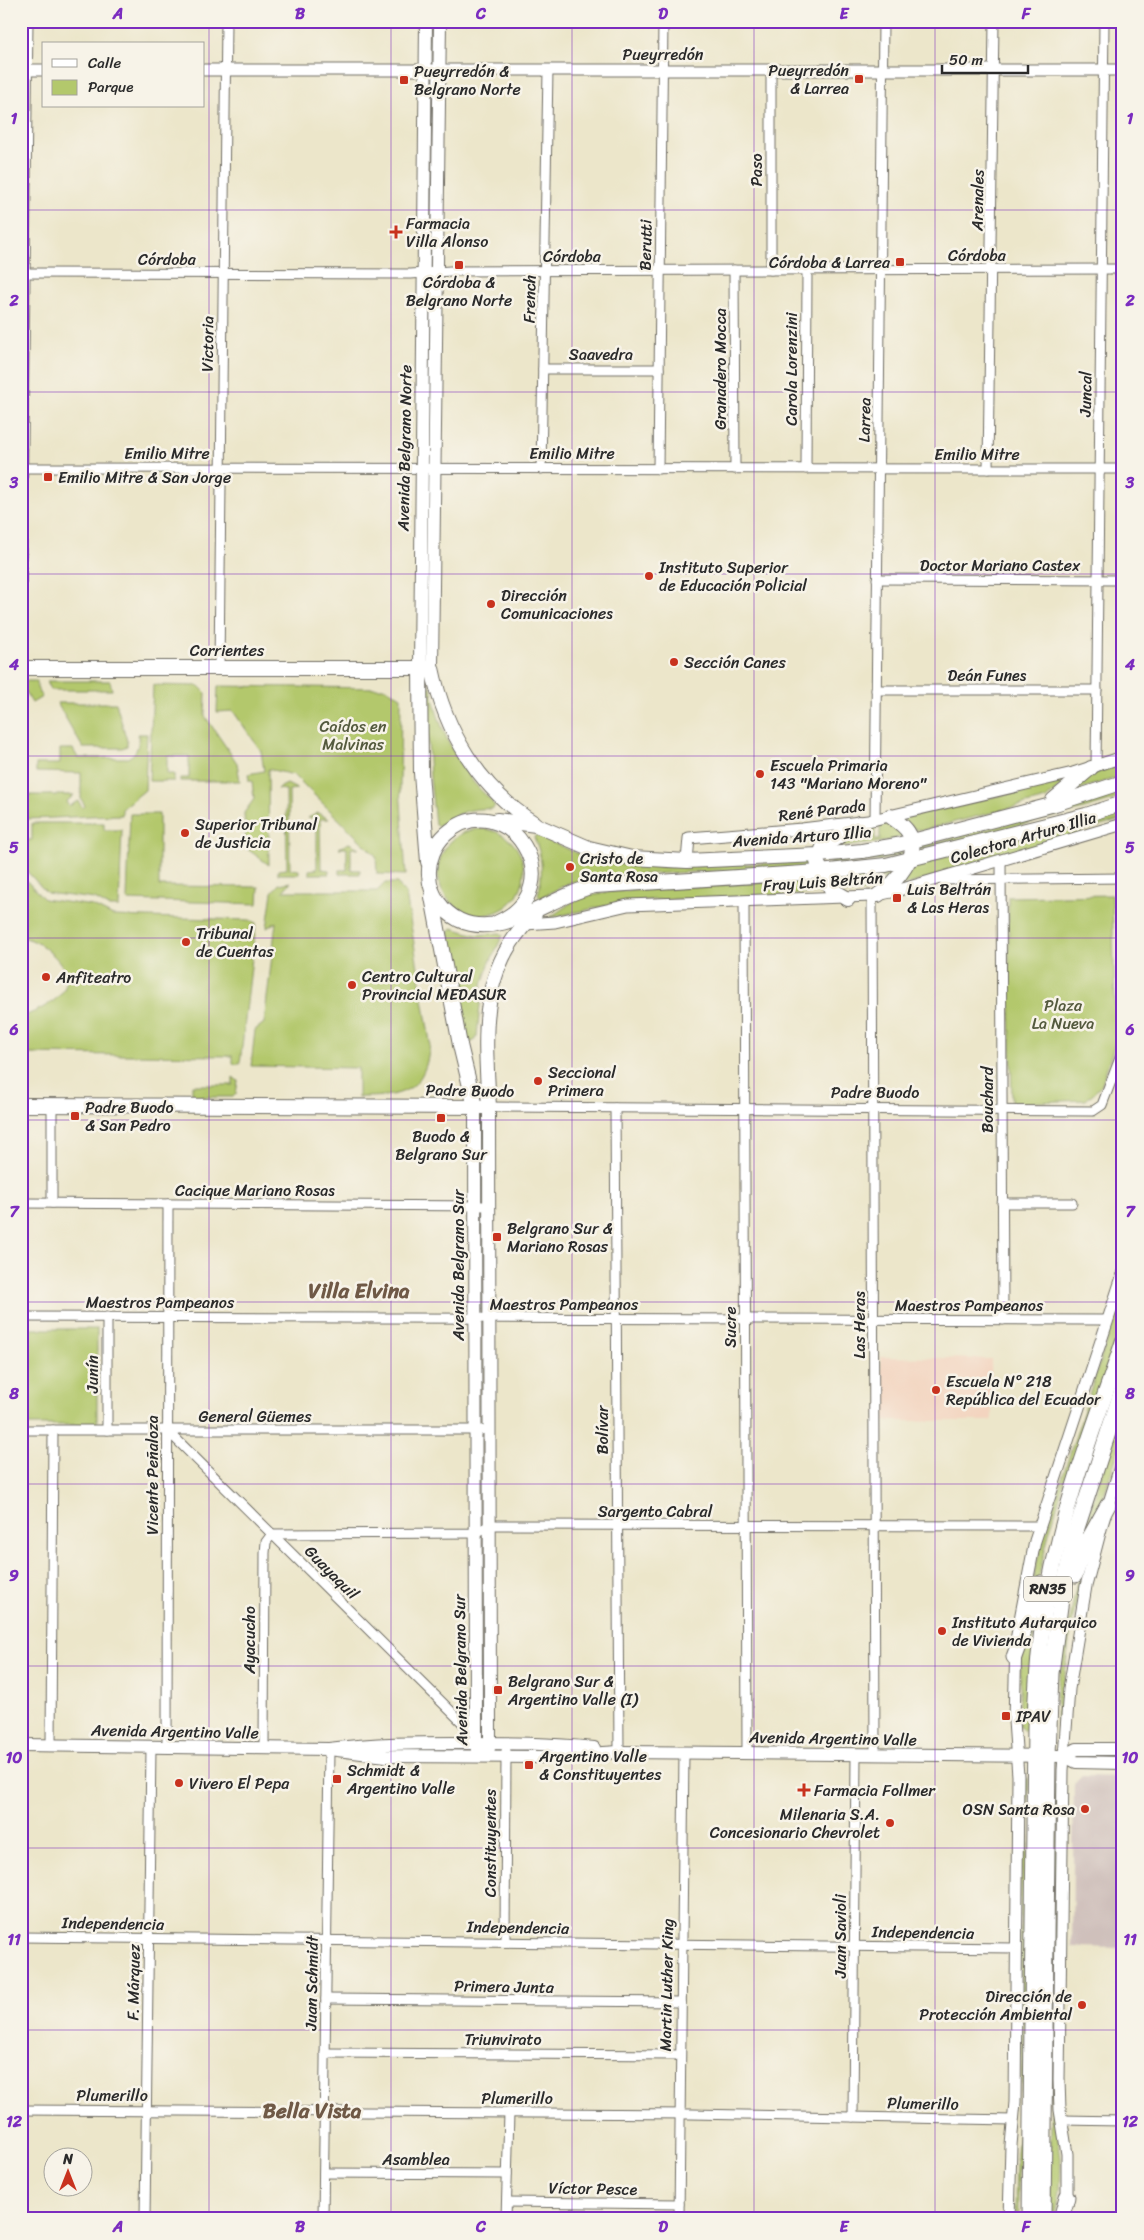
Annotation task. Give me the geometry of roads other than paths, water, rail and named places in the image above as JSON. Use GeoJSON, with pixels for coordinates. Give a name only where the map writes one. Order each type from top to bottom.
{"type":"FeatureCollection","features":[{"type":"Feature","properties":{"kind":"highway","name":"RN35"},"geometry":{"type":"LineString","coordinates":[[1043,2219],[1041,1756],[1037,1671],[1047,1595],[1062,1528],[1123,1342]]}},
{"type":"Feature","properties":{"kind":"highway","name":"RN35"},"geometry":{"type":"LineString","coordinates":[[1030,2219],[1041,1756],[1049,1711],[1054,1653],[1068,1565],[1082,1510],[1123,1387]]}},
{"type":"Feature","properties":{"kind":"highway"},"geometry":{"type":"LineString","coordinates":[[1014,1657],[1038,1594],[1066,1484],[1094,1429]]}},
{"type":"Feature","properties":{"kind":"highway"},"geometry":{"type":"LineString","coordinates":[[1049,1711],[1076,1569],[1085,1546],[1108,1504]]}},
{"type":"Feature","properties":{"kind":"highway"},"geometry":{"type":"LineString","coordinates":[[1021,2219],[1022,2173],[1031,2120]]}},
{"type":"Feature","properties":{"kind":"highway"},"geometry":{"type":"LineString","coordinates":[[1060,2219],[1067,2197]]}},
{"type":"Feature","properties":{"kind":"main road","name":"Avenida Belgrano Norte"},"geometry":{"type":"LineString","coordinates":[[426,21],[424,273],[428,468],[426,668],[422,779],[429,879]]}},
{"type":"Feature","properties":{"kind":"main road","name":"Avenida Belgrano Norte"},"geometry":{"type":"LineString","coordinates":[[428,468],[437,272],[440,21]]}},
{"type":"Feature","properties":{"kind":"main road","name":"Corrientes"},"geometry":{"type":"LineString","coordinates":[[21,668],[426,668]]}},
{"type":"Feature","properties":{"kind":"main road","name":"Avenida Belgrano Norte"},"geometry":{"type":"LineString","coordinates":[[426,668],[462,747],[480,776],[501,798],[543,828]]}},
{"type":"Feature","properties":{"kind":"main road"},"geometry":{"type":"LineString","coordinates":[[1042,807],[1063,794],[1094,767]]}},
{"type":"Feature","properties":{"kind":"main road","name":"Avenida Arturo Illia"},"geometry":{"type":"LineString","coordinates":[[1123,782],[1042,807],[912,842],[874,850],[819,855],[687,861],[638,859],[580,845],[543,828],[514,821],[481,821],[457,827],[444,836],[431,858],[429,879],[440,906],[454,917],[470,924],[523,921],[567,894],[586,888],[606,885],[862,868],[910,860],[1086,815],[1123,803]]}},
{"type":"Feature","properties":{"kind":"main road","name":"Avenida Belgrano Norte"},"geometry":{"type":"LineString","coordinates":[[501,798],[529,852]]}},
{"type":"Feature","properties":{"kind":"main road"},"geometry":{"type":"LineString","coordinates":[[875,896],[891,885],[910,860],[912,842],[907,830],[890,816]]}},
{"type":"Feature","properties":{"kind":"main road","name":"Avenida Arturo Illia"},"geometry":{"type":"LineString","coordinates":[[481,821],[506,827],[519,837],[529,852],[533,877],[528,894],[512,915],[496,922]]}},
{"type":"Feature","properties":{"kind":"main road"},"geometry":{"type":"LineString","coordinates":[[848,899],[833,891],[817,864],[819,855],[827,845],[859,823]]}},
{"type":"Feature","properties":{"kind":"main road","name":"Avenida Belgrano Sur"},"geometry":{"type":"LineString","coordinates":[[429,879],[460,1045],[482,1107],[489,1206],[490,1744],[488,1752],[484,1756],[478,1751],[476,1740],[476,1206],[482,1107],[486,1012],[496,973],[523,921],[528,894]]}},
{"type":"Feature","properties":{"kind":"main road","name":"Padre Buodo"},"geometry":{"type":"LineString","coordinates":[[21,1105],[482,1107]]}},
{"type":"Feature","properties":{"kind":"main road","name":"Avenida Argentino Valle"},"geometry":{"type":"LineString","coordinates":[[21,1745],[329,1748],[379,1743],[476,1740],[506,1750]]}},
{"type":"Feature","properties":{"kind":"main road","name":"Avenida Argentino Valle"},"geometry":{"type":"LineString","coordinates":[[329,1748],[379,1756],[484,1756],[506,1750],[561,1745],[619,1752],[1064,1756]]}},
{"type":"Feature","properties":{"kind":"main road"},"geometry":{"type":"LineString","coordinates":[[1064,1756],[1077,1749],[1123,1749]]}},
{"type":"Feature","properties":{"kind":"main road"},"geometry":{"type":"LineString","coordinates":[[1064,1756],[1078,1762],[1123,1763]]}},
{"type":"Feature","properties":{"kind":"street"},"geometry":{"type":"LineString","coordinates":[[21,614],[24,70],[28,21]]}},
{"type":"Feature","properties":{"kind":"street","name":"Victoria"},"geometry":{"type":"LineString","coordinates":[[219,668],[226,21]]}},
{"type":"Feature","properties":{"kind":"street","name":"Berutti"},"geometry":{"type":"LineString","coordinates":[[658,468],[663,21]]}},
{"type":"Feature","properties":{"kind":"street","name":"Larrea"},"geometry":{"type":"LineString","coordinates":[[875,820],[883,21]]}},
{"type":"Feature","properties":{"kind":"street","name":"Arenales"},"geometry":{"type":"LineString","coordinates":[[988,469],[994,21]]}},
{"type":"Feature","properties":{"kind":"street","name":"Juncal"},"geometry":{"type":"LineString","coordinates":[[1094,767],[1100,469],[1104,21]]}},
{"type":"Feature","properties":{"kind":"street"},"geometry":{"type":"LineString","coordinates":[[24,70],[42,70]]}},
{"type":"Feature","properties":{"kind":"street","name":"Pueyrredón"},"geometry":{"type":"LineString","coordinates":[[205,70],[1123,70]]}},
{"type":"Feature","properties":{"kind":"street","name":"French"},"geometry":{"type":"LineString","coordinates":[[541,468],[548,70]]}},
{"type":"Feature","properties":{"kind":"street","name":"Paso"},"geometry":{"type":"LineString","coordinates":[[771,270],[772,70]]}},
{"type":"Feature","properties":{"kind":"street","name":"Córdoba"},"geometry":{"type":"LineString","coordinates":[[23,273],[223,274],[660,270],[1123,269]]}},
{"type":"Feature","properties":{"kind":"street","name":"Granadero Mocca"},"geometry":{"type":"LineString","coordinates":[[734,270],[735,469]]}},
{"type":"Feature","properties":{"kind":"street","name":"Carola Lorenzini"},"geometry":{"type":"LineString","coordinates":[[806,270],[806,469]]}},
{"type":"Feature","properties":{"kind":"street","name":"Saavedra"},"geometry":{"type":"LineString","coordinates":[[543,368],[659,370]]}},
{"type":"Feature","properties":{"kind":"street","name":"Emilio Mitre"},"geometry":{"type":"LineString","coordinates":[[22,468],[1123,469]]}},
{"type":"Feature","properties":{"kind":"street","name":"Doctor Mariano Castex"},"geometry":{"type":"LineString","coordinates":[[877,580],[1123,580]]}},
{"type":"Feature","properties":{"kind":"street","name":"Deán Funes"},"geometry":{"type":"LineString","coordinates":[[876,690],[1097,690]]}},
{"type":"Feature","properties":{"kind":"street","name":"René Parada"},"geometry":{"type":"LineString","coordinates":[[687,861],[689,838],[859,823],[1094,767],[1123,757]]}},
{"type":"Feature","properties":{"kind":"street","name":"Colectora Arturo Illia"},"geometry":{"type":"LineString","coordinates":[[932,880],[1123,824]]}},
{"type":"Feature","properties":{"kind":"street","name":"Bouchard"},"geometry":{"type":"LineString","coordinates":[[1001,860],[1003,1320]]}},
{"type":"Feature","properties":{"kind":"street","name":"Fray Luis Beltrán"},"geometry":{"type":"LineString","coordinates":[[523,921],[555,922],[622,906],[848,899],[875,896],[932,880],[1123,878]]}},
{"type":"Feature","properties":{"kind":"street","name":"Las Heras"},"geometry":{"type":"LineString","coordinates":[[875,896],[873,1110],[875,1754]]}},
{"type":"Feature","properties":{"kind":"street","name":"Sucre"},"geometry":{"type":"LineString","coordinates":[[744,902],[747,1753]]}},
{"type":"Feature","properties":{"kind":"street","name":"Padre Buodo"},"geometry":{"type":"LineString","coordinates":[[482,1107],[1090,1111],[1098,1109],[1103,1102],[1123,1050]]}},
{"type":"Feature","properties":{"kind":"street"},"geometry":{"type":"LineString","coordinates":[[52,1105],[52,1203]]}},
{"type":"Feature","properties":{"kind":"street","name":"Bolívar"},"geometry":{"type":"LineString","coordinates":[[615,1108],[619,1752]]}},
{"type":"Feature","properties":{"kind":"street"},"geometry":{"type":"LineString","coordinates":[[1002,1203],[1072,1202]]}},
{"type":"Feature","properties":{"kind":"street","name":"Cacique Mariano Rosas"},"geometry":{"type":"LineString","coordinates":[[21,1203],[489,1206]]}},
{"type":"Feature","properties":{"kind":"street","name":"Vicente Peñaloza"},"geometry":{"type":"LineString","coordinates":[[167,1747],[168,1204]]}},
{"type":"Feature","properties":{"kind":"street"},"geometry":{"type":"LineString","coordinates":[[1009,2219],[1013,2120],[1015,1948],[1016,1756],[1014,1657],[1021,1608],[1040,1526],[1123,1274]]}},
{"type":"Feature","properties":{"kind":"street","name":"Maestros Pampeanos"},"geometry":{"type":"LineString","coordinates":[[21,1317],[476,1317],[489,1320],[1108,1320]]}},
{"type":"Feature","properties":{"kind":"street","name":"Junín"},"geometry":{"type":"LineString","coordinates":[[107,1317],[107,1430]]}},
{"type":"Feature","properties":{"kind":"street","name":"General Güemes"},"geometry":{"type":"LineString","coordinates":[[21,1430],[490,1430]]}},
{"type":"Feature","properties":{"kind":"street"},"geometry":{"type":"LineString","coordinates":[[51,1746],[53,1430]]}},
{"type":"Feature","properties":{"kind":"street","name":"Guayaquil"},"geometry":{"type":"LineString","coordinates":[[167,1430],[476,1740]]}},
{"type":"Feature","properties":{"kind":"street"},"geometry":{"type":"LineString","coordinates":[[1066,2219],[1067,2154],[1059,2080],[1064,1756],[1069,1689],[1082,1606],[1108,1504],[1123,1457]]}},
{"type":"Feature","properties":{"kind":"street"},"geometry":{"type":"LineString","coordinates":[[272,1534],[476,1533],[490,1525]]}},
{"type":"Feature","properties":{"kind":"street","name":"Sargento Cabral"},"geometry":{"type":"LineString","coordinates":[[490,1525],[1040,1526]]}},
{"type":"Feature","properties":{"kind":"street","name":"Ayacucho"},"geometry":{"type":"LineString","coordinates":[[264,1748],[265,1549],[272,1534]]}},
{"type":"Feature","properties":{"kind":"street","name":"F. Márquez"},"geometry":{"type":"LineString","coordinates":[[145,2219],[151,1747]]}},
{"type":"Feature","properties":{"kind":"street","name":"Juan Schmidt"},"geometry":{"type":"LineString","coordinates":[[323,2219],[329,1748]]}},
{"type":"Feature","properties":{"kind":"street","name":"Constituyentes"},"geometry":{"type":"LineString","coordinates":[[505,1942],[506,1750]]}},
{"type":"Feature","properties":{"kind":"street","name":"Martin Luther King"},"geometry":{"type":"LineString","coordinates":[[679,2219],[684,1752]]}},
{"type":"Feature","properties":{"kind":"street","name":"Juan Savioli"},"geometry":{"type":"LineString","coordinates":[[853,2117],[856,1754]]}},
{"type":"Feature","properties":{"kind":"street","name":"Independencia"},"geometry":{"type":"LineString","coordinates":[[21,1937],[1015,1948]]}},
{"type":"Feature","properties":{"kind":"street","name":"Primera Junta"},"geometry":{"type":"LineString","coordinates":[[326,1999],[681,2002]]}},
{"type":"Feature","properties":{"kind":"street","name":"Triunvirato"},"geometry":{"type":"LineString","coordinates":[[325,2053],[680,2056]]}},
{"type":"Feature","properties":{"kind":"street","name":"Plumerillo"},"geometry":{"type":"LineString","coordinates":[[21,2110],[680,2114],[1013,2120]]}},
{"type":"Feature","properties":{"kind":"street"},"geometry":{"type":"LineString","coordinates":[[506,2219],[509,2113]]}},
{"type":"Feature","properties":{"kind":"street"},"geometry":{"type":"LineString","coordinates":[[1062,2120],[1123,2121]]}},
{"type":"Feature","properties":{"kind":"street","name":"Asamblea"},"geometry":{"type":"LineString","coordinates":[[324,2173],[507,2174]]}},
{"type":"Feature","properties":{"kind":"street","name":"Víctor Pesce"},"geometry":{"type":"LineString","coordinates":[[507,2202],[679,2204]]}},
{"type":"Feature","properties":{"kind":"place","name":"Pueyrredón & Larrea"},"geometry":{"type":"Point","coordinates":[859,79]}},
{"type":"Feature","properties":{"kind":"place","name":"Pueyrredón & Belgrano Norte"},"geometry":{"type":"Point","coordinates":[404,80]}},
{"type":"Feature","properties":{"kind":"place","name":"Farmacia Villa Alonso"},"geometry":{"type":"Point","coordinates":[396,232]}},
{"type":"Feature","properties":{"kind":"place","name":"Córdoba & Larrea"},"geometry":{"type":"Point","coordinates":[900,262]}},
{"type":"Feature","properties":{"kind":"place","name":"Córdoba & Belgrano Norte"},"geometry":{"type":"Point","coordinates":[459,265]}},
{"type":"Feature","properties":{"kind":"place","name":"Emilio Mitre & San Jorge"},"geometry":{"type":"Point","coordinates":[48,477]}},
{"type":"Feature","properties":{"kind":"place","name":"Instituto Superior de Educación Policial"},"geometry":{"type":"Point","coordinates":[649,576]}},
{"type":"Feature","properties":{"kind":"place","name":"Dirección Comunicaciones"},"geometry":{"type":"Point","coordinates":[491,604]}},
{"type":"Feature","properties":{"kind":"place","name":"Sección Canes"},"geometry":{"type":"Point","coordinates":[674,662]}},
{"type":"Feature","properties":{"kind":"place","name":"Escuela Primaria 143 \"Mariano Moreno\""},"geometry":{"type":"Point","coordinates":[760,774]}},
{"type":"Feature","properties":{"kind":"place","name":"Superior Tribunal de Justicia"},"geometry":{"type":"Point","coordinates":[185,833]}},
{"type":"Feature","properties":{"kind":"place","name":"Cristo de Santa Rosa"},"geometry":{"type":"Point","coordinates":[570,867]}},
{"type":"Feature","properties":{"kind":"place","name":"Luis Beltrán & Las Heras"},"geometry":{"type":"Point","coordinates":[897,898]}},
{"type":"Feature","properties":{"kind":"place","name":"Tribunal de Cuentas"},"geometry":{"type":"Point","coordinates":[186,942]}},
{"type":"Feature","properties":{"kind":"place","name":"Anfiteatro"},"geometry":{"type":"Point","coordinates":[46,977]}},
{"type":"Feature","properties":{"kind":"place","name":"Centro Cultural Provincial MEDASUR"},"geometry":{"type":"Point","coordinates":[352,985]}},
{"type":"Feature","properties":{"kind":"place","name":"Seccional Primera"},"geometry":{"type":"Point","coordinates":[538,1081]}},
{"type":"Feature","properties":{"kind":"place","name":"Padre Buodo & San Pedro"},"geometry":{"type":"Point","coordinates":[75,1116]}},
{"type":"Feature","properties":{"kind":"place","name":"Buodo & Belgrano Sur"},"geometry":{"type":"Point","coordinates":[441,1118]}},
{"type":"Feature","properties":{"kind":"place","name":"Belgrano Sur & Mariano Rosas"},"geometry":{"type":"Point","coordinates":[497,1237]}},
{"type":"Feature","properties":{"kind":"place","name":"Escuela N° 218 República del Ecuador"},"geometry":{"type":"Point","coordinates":[936,1390]}},
{"type":"Feature","properties":{"kind":"place","name":"Instituto Autarquico de Vivienda"},"geometry":{"type":"Point","coordinates":[942,1631]}},
{"type":"Feature","properties":{"kind":"place","name":"Belgrano Sur & Argentino Valle (I)"},"geometry":{"type":"Point","coordinates":[498,1690]}},
{"type":"Feature","properties":{"kind":"place","name":"IPAV"},"geometry":{"type":"Point","coordinates":[1006,1716]}},
{"type":"Feature","properties":{"kind":"place","name":"Argentino Valle & Constituyentes"},"geometry":{"type":"Point","coordinates":[529,1765]}},
{"type":"Feature","properties":{"kind":"place","name":"Schmidt & Argentino Valle"},"geometry":{"type":"Point","coordinates":[337,1779]}},
{"type":"Feature","properties":{"kind":"place","name":"Vivero El Pepa"},"geometry":{"type":"Point","coordinates":[179,1783]}},
{"type":"Feature","properties":{"kind":"place","name":"Farmacia Follmer"},"geometry":{"type":"Point","coordinates":[804,1790]}},
{"type":"Feature","properties":{"kind":"place","name":"OSN Santa Rosa"},"geometry":{"type":"Point","coordinates":[1085,1809]}},
{"type":"Feature","properties":{"kind":"place","name":"Milenaria S.A. Concesionario Chevrolet"},"geometry":{"type":"Point","coordinates":[890,1823]}},
{"type":"Feature","properties":{"kind":"place","name":"Dirección de Protección Ambiental"},"geometry":{"type":"Point","coordinates":[1082,2005]}},
{"type":"Feature","properties":{"kind":"district","name":"Villa Elvina"},"geometry":{"type":"Point","coordinates":[359,1291]}},
{"type":"Feature","properties":{"kind":"district","name":"Bella Vista"},"geometry":{"type":"Point","coordinates":[312,2111]}},
{"type":"Feature","properties":{"kind":"park label","name":"Caídos en Malvinas"},"geometry":{"type":"Point","coordinates":[353,735]}},
{"type":"Feature","properties":{"kind":"park label","name":"Plaza La Nueva"},"geometry":{"type":"Point","coordinates":[1063,1014]}}]}
